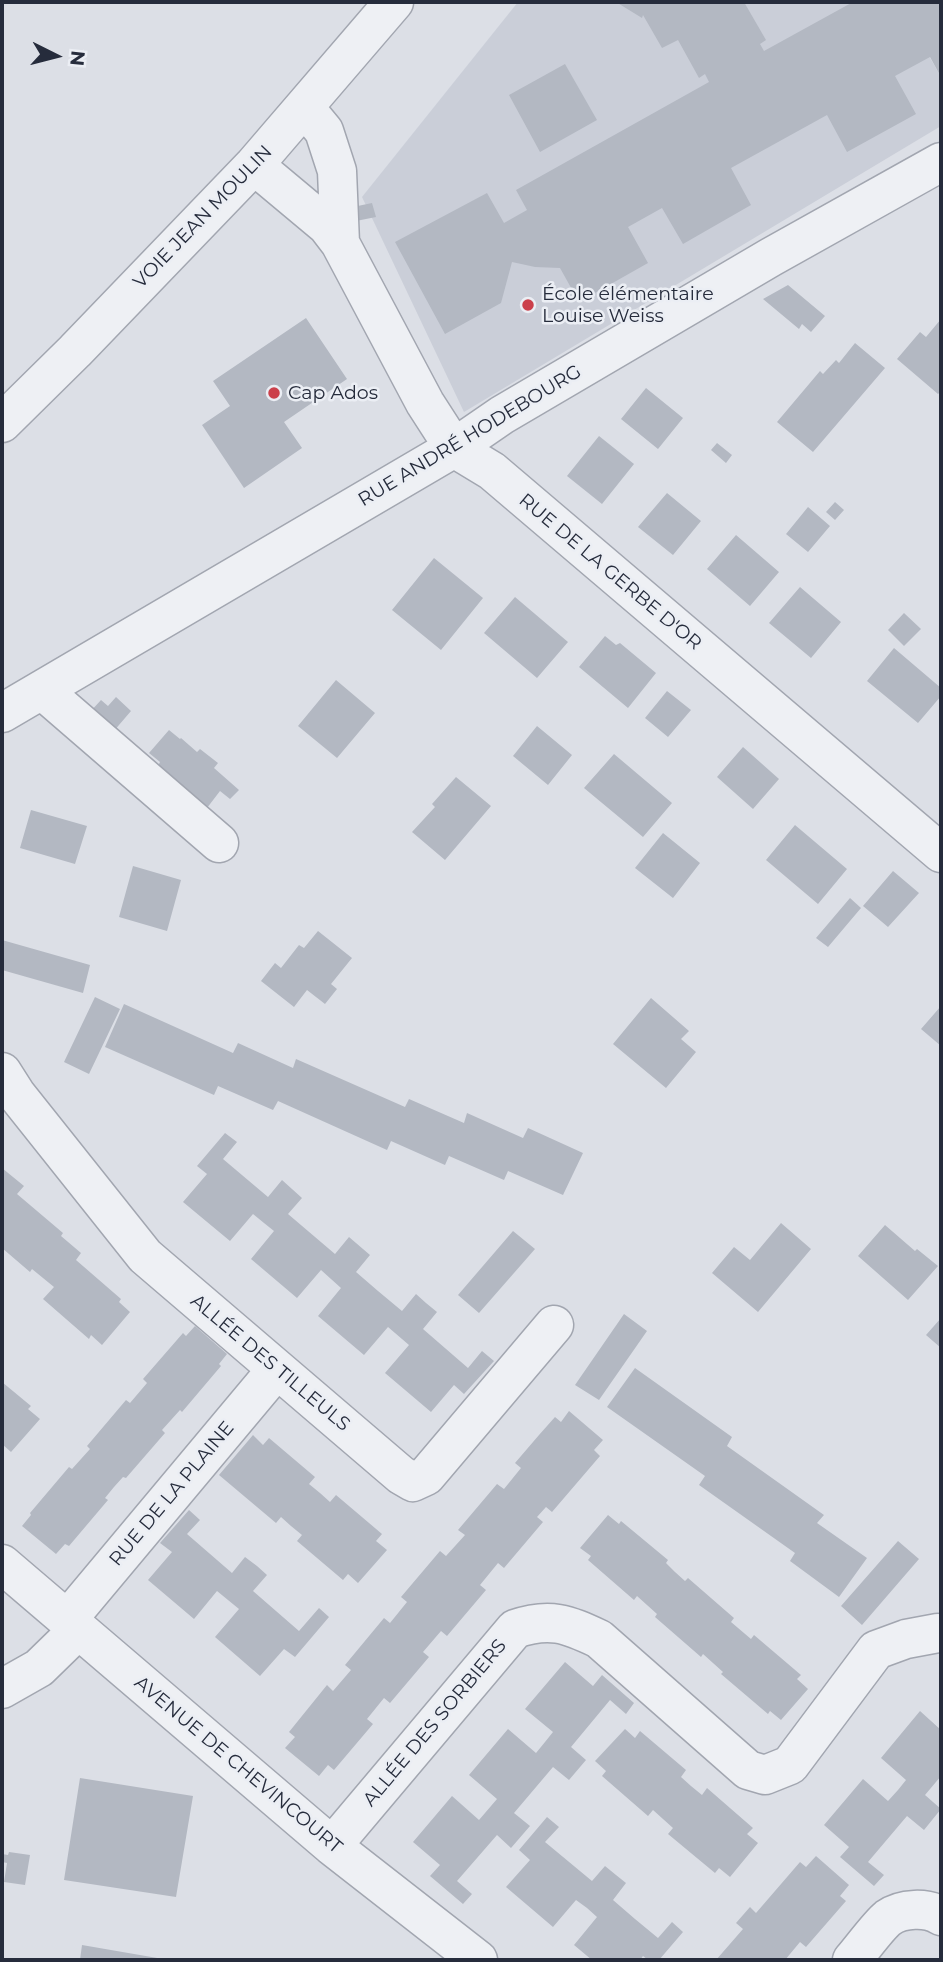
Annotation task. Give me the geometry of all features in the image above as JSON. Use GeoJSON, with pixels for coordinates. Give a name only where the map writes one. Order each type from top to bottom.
{"type":"FeatureCollection","features":[{"type":"Feature","properties":{"kind":"street","name":"VOIE JEAN MOULIN"},"geometry":{"type":"LineString","coordinates":[[2,423],[254,165],[394,2]]}},
{"type":"Feature","properties":{"kind":"street","name":"RUE DE LA GERBE D'OR"},"geometry":{"type":"LineString","coordinates":[[305,108],[324,131],[337,171],[341,243]]}},
{"type":"Feature","properties":{"kind":"street","name":"RUE ANDRÉ HODEBOURG"},"geometry":{"type":"LineString","coordinates":[[2,713],[454,448],[513,408],[771,257],[941,162]]}},
{"type":"Feature","properties":{"kind":"street","name":"RUE DE LA GERBE D'OR"},"geometry":{"type":"LineString","coordinates":[[254,165],[327,226],[341,243],[425,403],[454,448],[492,471],[941,853]]}},
{"type":"Feature","properties":{"kind":"street"},"geometry":{"type":"LineString","coordinates":[[42,690],[219,843]]}},
{"type":"Feature","properties":{"kind":"street","name":"ALLÉE DES TILLEULS"},"geometry":{"type":"LineString","coordinates":[[2,1072],[16,1094],[145,1256],[401,1475],[414,1482],[426,1476],[554,1325]]}},
{"type":"Feature","properties":{"kind":"street","name":"RUE DE LA PLAINE"},"geometry":{"type":"LineString","coordinates":[[2,1689],[39,1668],[277,1369]]}},
{"type":"Feature","properties":{"kind":"street","name":"AVENUE DE CHEVINCOURT"},"geometry":{"type":"LineString","coordinates":[[2,1564],[332,1846],[478,1960]]}},
{"type":"Feature","properties":{"kind":"street","name":"ALLÉE DES SORBIERS"},"geometry":{"type":"LineString","coordinates":[[332,1846],[515,1629],[534,1622],[551,1622],[573,1627],[600,1639],[748,1770],[765,1775],[790,1765],[876,1650],[906,1639],[938,1633]]}},
{"type":"Feature","properties":{"kind":"street"},"geometry":{"type":"LineString","coordinates":[[852,1960],[888,1918],[905,1911],[919,1910],[941,1916]]}},
{"type":"Feature","properties":{"kind":"shaded area","name":"École élémentaire Louise Weiss"},"geometry":{"type":"Polygon","coordinates":[[[518,2],[898,2],[941,77],[941,126],[464,412],[362,197],[518,2]]]}},
{"type":"Feature","properties":{"kind":"building"},"geometry":{"type":"Polygon","coordinates":[[[616,2],[744,2],[766,40],[760,44],[764,51],[853,2],[941,2],[941,77],[930,57],[895,76],[916,114],[847,152],[827,115],[731,168],[751,205],[683,244],[662,208],[628,227],[648,263],[579,302],[560,268],[535,267],[512,262],[501,303],[445,334],[395,242],[487,193],[504,223],[527,210],[516,190],[709,82],[705,74],[699,78],[678,40],[662,48],[643,15],[642,18],[616,2]]]}},
{"type":"Feature","properties":{"kind":"building"},"geometry":{"type":"Polygon","coordinates":[[[565,64],[597,120],[540,152],[509,95],[565,64]]]}},
{"type":"Feature","properties":{"kind":"building"},"geometry":{"type":"Polygon","coordinates":[[[372,203],[376,217],[356,221],[353,207],[372,203]]]}},
{"type":"Feature","properties":{"kind":"building"},"geometry":{"type":"Polygon","coordinates":[[[788,285],[825,316],[811,332],[802,324],[799,329],[763,299],[788,285]]]}},
{"type":"Feature","properties":{"kind":"building","name":"Cap Ados"},"geometry":{"type":"Polygon","coordinates":[[[306,318],[347,379],[284,422],[302,448],[244,488],[202,425],[230,406],[213,381],[306,318]]]}},
{"type":"Feature","properties":{"kind":"building"},"geometry":{"type":"Polygon","coordinates":[[[941,319],[941,391],[938,394],[897,359],[920,332],[926,337],[941,319]]]}},
{"type":"Feature","properties":{"kind":"building"},"geometry":{"type":"Polygon","coordinates":[[[855,343],[885,368],[813,452],[777,422],[820,371],[823,374],[836,360],[839,363],[855,343]]]}},
{"type":"Feature","properties":{"kind":"building"},"geometry":{"type":"Polygon","coordinates":[[[646,388],[683,418],[658,449],[621,419],[646,388]]]}},
{"type":"Feature","properties":{"kind":"building"},"geometry":{"type":"Polygon","coordinates":[[[599,436],[634,464],[602,504],[567,476],[599,436]]]}},
{"type":"Feature","properties":{"kind":"building"},"geometry":{"type":"Polygon","coordinates":[[[717,443],[732,455],[726,463],[711,450],[717,443]]]}},
{"type":"Feature","properties":{"kind":"building"},"geometry":{"type":"Polygon","coordinates":[[[667,493],[701,521],[673,555],[638,527],[667,493]]]}},
{"type":"Feature","properties":{"kind":"building"},"geometry":{"type":"Polygon","coordinates":[[[835,502],[844,510],[835,520],[826,512],[835,502]]]}},
{"type":"Feature","properties":{"kind":"building"},"geometry":{"type":"Polygon","coordinates":[[[808,507],[830,526],[808,552],[786,534],[808,507]]]}},
{"type":"Feature","properties":{"kind":"building"},"geometry":{"type":"Polygon","coordinates":[[[736,535],[779,572],[750,606],[707,569],[736,535]]]}},
{"type":"Feature","properties":{"kind":"building"},"geometry":{"type":"Polygon","coordinates":[[[434,558],[483,598],[441,650],[392,610],[434,558]]]}},
{"type":"Feature","properties":{"kind":"building"},"geometry":{"type":"Polygon","coordinates":[[[800,587],[841,622],[811,658],[769,623],[800,587]]]}},
{"type":"Feature","properties":{"kind":"building"},"geometry":{"type":"Polygon","coordinates":[[[515,597],[568,642],[537,678],[484,633],[515,597]]]}},
{"type":"Feature","properties":{"kind":"building"},"geometry":{"type":"Polygon","coordinates":[[[904,613],[921,629],[904,646],[888,630],[904,613]]]}},
{"type":"Feature","properties":{"kind":"building"},"geometry":{"type":"Polygon","coordinates":[[[605,636],[616,645],[620,643],[656,673],[628,708],[579,667],[605,636]]]}},
{"type":"Feature","properties":{"kind":"building"},"geometry":{"type":"Polygon","coordinates":[[[894,648],[941,688],[941,696],[918,723],[867,681],[894,648]]]}},
{"type":"Feature","properties":{"kind":"building"},"geometry":{"type":"Polygon","coordinates":[[[336,680],[375,713],[337,758],[298,726],[336,680]]]}},
{"type":"Feature","properties":{"kind":"building"},"geometry":{"type":"Polygon","coordinates":[[[667,691],[691,710],[668,737],[645,718],[667,691]]]}},
{"type":"Feature","properties":{"kind":"building"},"geometry":{"type":"Polygon","coordinates":[[[116,697],[131,711],[113,732],[90,712],[101,700],[108,706],[116,697]]]}},
{"type":"Feature","properties":{"kind":"building"},"geometry":{"type":"Polygon","coordinates":[[[537,726],[572,755],[548,785],[513,756],[537,726]]]}},
{"type":"Feature","properties":{"kind":"building"},"geometry":{"type":"Polygon","coordinates":[[[169,730],[197,752],[200,749],[218,763],[214,768],[239,790],[230,799],[220,791],[207,808],[158,766],[160,762],[149,753],[169,730]]]}},
{"type":"Feature","properties":{"kind":"building"},"geometry":{"type":"Polygon","coordinates":[[[743,747],[779,779],[753,809],[717,777],[743,747]]]}},
{"type":"Feature","properties":{"kind":"building"},"geometry":{"type":"Polygon","coordinates":[[[614,754],[672,803],[643,837],[584,788],[614,754]]]}},
{"type":"Feature","properties":{"kind":"building"},"geometry":{"type":"Polygon","coordinates":[[[456,777],[491,806],[445,860],[412,832],[435,807],[432,804],[456,777]]]}},
{"type":"Feature","properties":{"kind":"building"},"geometry":{"type":"Polygon","coordinates":[[[31,810],[87,826],[75,864],[20,848],[31,810]]]}},
{"type":"Feature","properties":{"kind":"building"},"geometry":{"type":"Polygon","coordinates":[[[795,825],[847,869],[818,904],[766,860],[795,825]]]}},
{"type":"Feature","properties":{"kind":"building"},"geometry":{"type":"Polygon","coordinates":[[[663,833],[700,863],[673,898],[635,868],[663,833]]]}},
{"type":"Feature","properties":{"kind":"building"},"geometry":{"type":"Polygon","coordinates":[[[133,866],[181,880],[167,931],[119,917],[133,866]]]}},
{"type":"Feature","properties":{"kind":"building"},"geometry":{"type":"Polygon","coordinates":[[[893,871],[919,893],[888,927],[863,906],[893,871]]]}},
{"type":"Feature","properties":{"kind":"building"},"geometry":{"type":"Polygon","coordinates":[[[850,898],[861,908],[828,947],[816,938],[850,898]]]}},
{"type":"Feature","properties":{"kind":"building"},"geometry":{"type":"Polygon","coordinates":[[[318,931],[352,958],[331,984],[337,989],[325,1004],[307,990],[294,1007],[261,981],[275,963],[281,968],[299,945],[304,948],[318,931]]]}},
{"type":"Feature","properties":{"kind":"building"},"geometry":{"type":"Polygon","coordinates":[[[2,940],[90,965],[83,993],[2,970],[2,940]]]}},
{"type":"Feature","properties":{"kind":"building"},"geometry":{"type":"Polygon","coordinates":[[[95,997],[120,1009],[89,1074],[64,1062],[95,997]]]}},
{"type":"Feature","properties":{"kind":"building"},"geometry":{"type":"Polygon","coordinates":[[[651,998],[689,1031],[681,1039],[696,1052],[666,1088],[613,1044],[651,998]]]}},
{"type":"Feature","properties":{"kind":"building"},"geometry":{"type":"Polygon","coordinates":[[[124,1004],[233,1053],[238,1043],[293,1068],[296,1059],[405,1107],[409,1099],[464,1123],[467,1113],[523,1138],[528,1128],[583,1153],[563,1195],[508,1171],[504,1180],[449,1156],[445,1165],[391,1141],[387,1150],[278,1101],[273,1110],[218,1086],[214,1095],[105,1047],[124,1004]]]}},
{"type":"Feature","properties":{"kind":"building"},"geometry":{"type":"Polygon","coordinates":[[[941,1006],[941,1046],[921,1029],[941,1006]]]}},
{"type":"Feature","properties":{"kind":"building"},"geometry":{"type":"Polygon","coordinates":[[[225,1133],[237,1142],[223,1159],[268,1197],[282,1180],[302,1198],[288,1214],[335,1254],[349,1237],[370,1255],[356,1272],[402,1311],[416,1294],[437,1312],[423,1329],[468,1368],[482,1351],[494,1361],[464,1394],[454,1385],[431,1412],[385,1373],[409,1345],[388,1327],[364,1355],[318,1316],[341,1288],[321,1270],[297,1298],[251,1259],[274,1231],[253,1214],[230,1241],[183,1202],[207,1174],[197,1166],[225,1133]]]}},
{"type":"Feature","properties":{"kind":"building"},"geometry":{"type":"Polygon","coordinates":[[[2,1168],[24,1186],[17,1194],[63,1233],[61,1236],[81,1253],[76,1260],[121,1299],[119,1302],[130,1312],[102,1345],[91,1335],[89,1339],[43,1299],[54,1287],[32,1269],[30,1272],[2,1248],[2,1168]]]}},
{"type":"Feature","properties":{"kind":"building"},"geometry":{"type":"Polygon","coordinates":[[[781,1223],[811,1249],[758,1312],[712,1273],[734,1247],[750,1260],[781,1223]]]}},
{"type":"Feature","properties":{"kind":"building"},"geometry":{"type":"Polygon","coordinates":[[[885,1225],[915,1251],[917,1249],[938,1266],[908,1300],[858,1256],[885,1225]]]}},
{"type":"Feature","properties":{"kind":"building"},"geometry":{"type":"Polygon","coordinates":[[[513,1231],[535,1249],[479,1313],[458,1295],[513,1231]]]}},
{"type":"Feature","properties":{"kind":"building"},"geometry":{"type":"Polygon","coordinates":[[[624,1314],[647,1331],[599,1400],[575,1385],[624,1314]]]}},
{"type":"Feature","properties":{"kind":"building"},"geometry":{"type":"Polygon","coordinates":[[[941,1318],[941,1348],[926,1335],[941,1318]]]}},
{"type":"Feature","properties":{"kind":"building"},"geometry":{"type":"Polygon","coordinates":[[[195,1326],[227,1354],[219,1364],[221,1366],[182,1412],[180,1410],[162,1430],[165,1433],[126,1478],[123,1477],[114,1487],[105,1498],[108,1500],[69,1546],[65,1544],[56,1554],[22,1526],[69,1467],[72,1469],[90,1449],[87,1446],[126,1400],[130,1403],[147,1383],[143,1379],[183,1333],[186,1336],[195,1326]]]}},
{"type":"Feature","properties":{"kind":"building"},"geometry":{"type":"Polygon","coordinates":[[[635,1368],[732,1437],[727,1446],[824,1515],[817,1523],[867,1558],[839,1597],[790,1561],[795,1553],[699,1485],[705,1476],[607,1407],[635,1368]]]}},
{"type":"Feature","properties":{"kind":"building"},"geometry":{"type":"Polygon","coordinates":[[[2,1382],[31,1406],[28,1409],[40,1419],[11,1452],[2,1444],[2,1382]]]}},
{"type":"Feature","properties":{"kind":"building"},"geometry":{"type":"Polygon","coordinates":[[[569,1411],[603,1440],[594,1450],[600,1456],[552,1512],[546,1507],[537,1517],[543,1522],[504,1568],[498,1563],[480,1585],[486,1590],[447,1636],[441,1631],[423,1652],[429,1657],[390,1703],[384,1698],[367,1719],[373,1724],[334,1770],[328,1765],[319,1776],[285,1748],[295,1737],[289,1732],[327,1685],[333,1691],[351,1670],[345,1665],[384,1618],[390,1623],[407,1602],[401,1597],[440,1551],[446,1556],[465,1535],[458,1530],[497,1484],[504,1489],[521,1468],[515,1463],[539,1435],[555,1417],[561,1422],[569,1411]]]}},
{"type":"Feature","properties":{"kind":"building"},"geometry":{"type":"Polygon","coordinates":[[[253,1435],[263,1445],[269,1438],[315,1477],[309,1484],[330,1502],[336,1495],[382,1534],[376,1541],[387,1550],[358,1583],[348,1574],[343,1580],[297,1541],[302,1535],[281,1517],[276,1523],[219,1475],[253,1435]]]}},
{"type":"Feature","properties":{"kind":"building"},"geometry":{"type":"Polygon","coordinates":[[[189,1510],[200,1520],[187,1534],[232,1573],[245,1557],[257,1566],[267,1575],[253,1591],[299,1631],[319,1608],[329,1617],[295,1657],[284,1649],[260,1676],[215,1637],[239,1609],[217,1591],[194,1619],[148,1580],[172,1552],[160,1543],[189,1510]]]}},
{"type":"Feature","properties":{"kind":"building"},"geometry":{"type":"Polygon","coordinates":[[[608,1515],[619,1524],[621,1521],[668,1560],[666,1563],[675,1572],[685,1581],[688,1578],[734,1618],[731,1622],[751,1639],[754,1635],[801,1675],[797,1679],[808,1689],[781,1720],[770,1711],[768,1714],[721,1674],[723,1672],[703,1654],[701,1657],[655,1617],[657,1614],[637,1596],[634,1600],[588,1560],[591,1556],[580,1548],[608,1515]]]}},
{"type":"Feature","properties":{"kind":"building"},"geometry":{"type":"Polygon","coordinates":[[[898,1541],[919,1559],[862,1625],[841,1606],[898,1541]]]}},
{"type":"Feature","properties":{"kind":"building"},"geometry":{"type":"Polygon","coordinates":[[[565,1662],[593,1686],[602,1675],[634,1703],[626,1714],[610,1700],[571,1747],[586,1760],[569,1780],[553,1767],[514,1813],[530,1826],[511,1848],[497,1835],[457,1881],[472,1894],[463,1904],[430,1876],[440,1865],[413,1842],[452,1796],[479,1820],[497,1799],[469,1775],[508,1729],[536,1753],[553,1732],[525,1709],[565,1662]]]}},
{"type":"Feature","properties":{"kind":"building"},"geometry":{"type":"Polygon","coordinates":[[[920,1711],[941,1730],[941,1776],[925,1795],[941,1809],[924,1830],[907,1816],[868,1862],[884,1875],[874,1886],[840,1857],[849,1847],[824,1825],[863,1779],[888,1801],[898,1790],[906,1780],[881,1758],[920,1711]]]}},
{"type":"Feature","properties":{"kind":"building"},"geometry":{"type":"Polygon","coordinates":[[[625,1729],[635,1738],[640,1731],[686,1770],[681,1777],[691,1786],[702,1795],[707,1788],[753,1828],[747,1834],[758,1843],[730,1877],[719,1868],[715,1873],[668,1834],[673,1828],[653,1810],[648,1816],[602,1776],[606,1771],[595,1761],[625,1729]]]}},
{"type":"Feature","properties":{"kind":"building"},"geometry":{"type":"Polygon","coordinates":[[[80,1778],[193,1796],[176,1897],[64,1880],[80,1778]]]}},
{"type":"Feature","properties":{"kind":"building"},"geometry":{"type":"Polygon","coordinates":[[[547,1817],[559,1827],[545,1842],[592,1881],[605,1866],[626,1883],[613,1900],[635,1919],[658,1938],[672,1922],[683,1932],[659,1960],[648,1960],[643,1956],[640,1960],[592,1960],[574,1945],[597,1917],[587,1908],[576,1900],[553,1927],[506,1887],[530,1860],[519,1850],[547,1817]]]}},
{"type":"Feature","properties":{"kind":"building"},"geometry":{"type":"Polygon","coordinates":[[[9,1852],[30,1855],[25,1885],[4,1882],[7,1863],[2,1862],[2,1854],[8,1855],[9,1852]]]}},
{"type":"Feature","properties":{"kind":"building"},"geometry":{"type":"Polygon","coordinates":[[[816,1856],[849,1885],[840,1896],[846,1901],[806,1947],[800,1942],[785,1960],[716,1960],[743,1929],[736,1923],[750,1907],[756,1913],[800,1862],[806,1867],[816,1856]]]}},
{"type":"Feature","properties":{"kind":"building"},"geometry":{"type":"Polygon","coordinates":[[[82,1945],[163,1959],[163,1960],[80,1960],[82,1945]]]}},
{"type":"Feature","properties":{"kind":"place","name":"École élémentaire Louise Weiss"},"geometry":{"type":"Point","coordinates":[528,305]}},
{"type":"Feature","properties":{"kind":"place","name":"Cap Ados"},"geometry":{"type":"Point","coordinates":[274,393]}}]}
